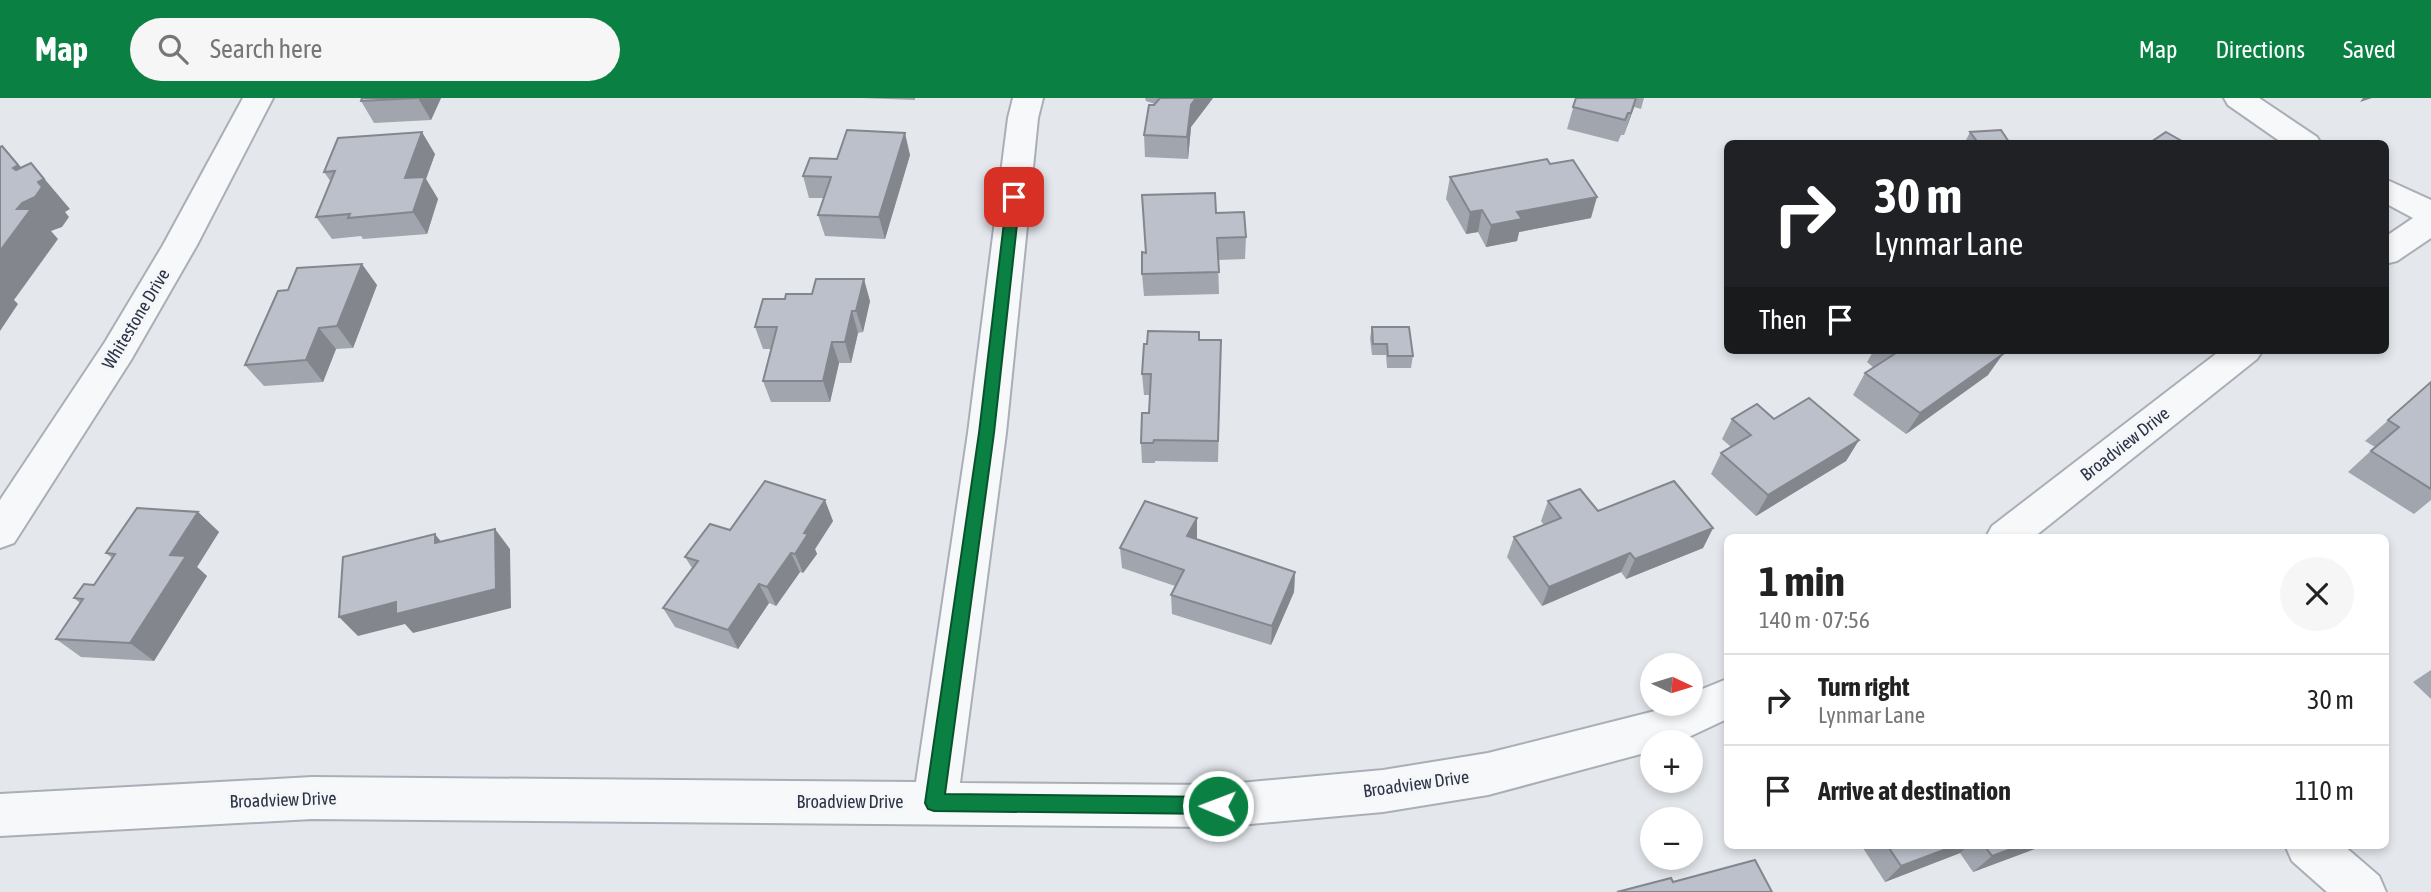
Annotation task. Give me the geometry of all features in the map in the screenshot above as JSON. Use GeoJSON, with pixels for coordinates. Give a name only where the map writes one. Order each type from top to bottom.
{"type":"FeatureCollection","features":[{"type":"Feature","properties":{"kind":"street","name":"Whitestone Drive"},"geometry":{"type":"LineString","coordinates":[[0,532],[118,352],[180,245],[258,98]]}},
{"type":"Feature","properties":{"kind":"street"},"geometry":{"type":"LineString","coordinates":[[934,803],[987,433],[1023,118],[1028,98]]}},
{"type":"Feature","properties":{"kind":"street"},"geometry":{"type":"LineString","coordinates":[[2239,98],[2300,140]]}},
{"type":"Feature","properties":{"kind":"street"},"geometry":{"type":"LineString","coordinates":[[2389,191],[2431,214]]}},
{"type":"Feature","properties":{"kind":"street"},"geometry":{"type":"LineString","coordinates":[[2389,250],[2431,222]]}},
{"type":"Feature","properties":{"kind":"street","name":"Broadview Drive"},"geometry":{"type":"LineString","coordinates":[[2010,534],[2240,354]]}},
{"type":"Feature","properties":{"kind":"street","name":"Broadview Drive"},"geometry":{"type":"LineString","coordinates":[[0,815],[312,798],[1218,806],[1383,791],[1488,774],[1661,729],[1724,699]]}},
{"type":"Feature","properties":{"kind":"street"},"geometry":{"type":"LineString","coordinates":[[2313,849],[2362,892]]}},
{"type":"Feature","properties":{"kind":"building"},"geometry":{"type":"Polygon","coordinates":[[[362,98],[418,98],[361,101],[362,98]]]}},
{"type":"Feature","properties":{"kind":"building"},"geometry":{"type":"Polygon","coordinates":[[[1160,98],[1196,98],[1191,105],[1187,137],[1144,135],[1149,105],[1154,105],[1160,98]]]}},
{"type":"Feature","properties":{"kind":"building"},"geometry":{"type":"Polygon","coordinates":[[[1576,98],[1636,98],[1631,113],[1628,113],[1625,120],[1573,107],[1576,98]]]}},
{"type":"Feature","properties":{"kind":"building"},"geometry":{"type":"Polygon","coordinates":[[[847,130],[905,133],[879,217],[818,215],[831,177],[803,176],[810,158],[837,159],[847,130]]]}},
{"type":"Feature","properties":{"kind":"building"},"geometry":{"type":"Polygon","coordinates":[[[2001,130],[2008,140],[1976,140],[1970,132],[2001,130]]]}},
{"type":"Feature","properties":{"kind":"building"},"geometry":{"type":"Polygon","coordinates":[[[422,132],[405,178],[425,177],[413,212],[348,218],[350,214],[316,217],[335,171],[324,172],[338,138],[422,132]]]}},
{"type":"Feature","properties":{"kind":"building"},"geometry":{"type":"Polygon","coordinates":[[[2166,132],[2180,140],[2154,140],[2166,132]]]}},
{"type":"Feature","properties":{"kind":"building"},"geometry":{"type":"Polygon","coordinates":[[[2,146],[18,165],[13,168],[16,170],[31,163],[44,179],[38,182],[42,187],[35,197],[22,203],[17,209],[31,209],[0,251],[0,147],[2,146]]]}},
{"type":"Feature","properties":{"kind":"building"},"geometry":{"type":"Polygon","coordinates":[[[1547,159],[1550,164],[1573,160],[1597,197],[1517,212],[1522,219],[1491,225],[1482,210],[1470,212],[1450,177],[1547,159]]]}},
{"type":"Feature","properties":{"kind":"building"},"geometry":{"type":"Polygon","coordinates":[[[1215,193],[1216,213],[1244,212],[1246,237],[1217,238],[1219,272],[1142,274],[1142,252],[1146,253],[1142,195],[1215,193]]]}},
{"type":"Feature","properties":{"kind":"building"},"geometry":{"type":"Polygon","coordinates":[[[362,264],[337,326],[319,328],[306,360],[245,365],[278,291],[288,290],[297,268],[362,264]]]}},
{"type":"Feature","properties":{"kind":"building"},"geometry":{"type":"Polygon","coordinates":[[[816,279],[864,279],[856,311],[852,311],[845,342],[832,342],[823,381],[763,381],[777,327],[755,327],[763,299],[785,299],[786,294],[812,294],[816,279]]]}},
{"type":"Feature","properties":{"kind":"building"},"geometry":{"type":"Polygon","coordinates":[[[1372,327],[1409,327],[1413,356],[1388,356],[1387,344],[1373,344],[1372,327]]]}},
{"type":"Feature","properties":{"kind":"building"},"geometry":{"type":"Polygon","coordinates":[[[1148,331],[1199,332],[1199,340],[1221,340],[1218,441],[1154,440],[1153,443],[1141,443],[1142,413],[1149,413],[1151,374],[1142,374],[1144,344],[1147,344],[1148,331]]]}},
{"type":"Feature","properties":{"kind":"building"},"geometry":{"type":"Polygon","coordinates":[[[1894,354],[2003,354],[1920,413],[1865,373],[1894,354]]]}},
{"type":"Feature","properties":{"kind":"building"},"geometry":{"type":"Polygon","coordinates":[[[2431,382],[2431,489],[2371,451],[2399,427],[2388,420],[2431,382]]]}},
{"type":"Feature","properties":{"kind":"building"},"geometry":{"type":"Polygon","coordinates":[[[1809,398],[1859,440],[1768,495],[1721,453],[1751,435],[1732,419],[1757,404],[1774,419],[1809,398]]]}},
{"type":"Feature","properties":{"kind":"building"},"geometry":{"type":"Polygon","coordinates":[[[765,481],[825,500],[804,533],[808,534],[795,554],[791,553],[767,587],[759,584],[728,630],[663,608],[698,561],[685,557],[710,524],[730,530],[765,481]]]}},
{"type":"Feature","properties":{"kind":"building"},"geometry":{"type":"Polygon","coordinates":[[[1674,481],[1713,528],[1635,559],[1630,553],[1549,587],[1514,537],[1561,518],[1548,501],[1580,489],[1598,511],[1674,481]]]}},
{"type":"Feature","properties":{"kind":"building"},"geometry":{"type":"Polygon","coordinates":[[[1145,501],[1197,518],[1187,536],[1295,572],[1272,626],[1171,595],[1184,570],[1120,548],[1145,501]]]}},
{"type":"Feature","properties":{"kind":"building"},"geometry":{"type":"Polygon","coordinates":[[[137,508],[198,512],[170,555],[186,556],[130,643],[56,639],[83,599],[74,598],[84,584],[94,585],[115,554],[106,553],[137,508]]]}},
{"type":"Feature","properties":{"kind":"building"},"geometry":{"type":"Polygon","coordinates":[[[495,529],[496,589],[396,614],[396,602],[339,617],[343,557],[435,534],[435,543],[495,529]]]}},
{"type":"Feature","properties":{"kind":"building"},"geometry":{"type":"Polygon","coordinates":[[[1890,849],[1946,849],[1901,866],[1890,849]]]}},
{"type":"Feature","properties":{"kind":"building"},"geometry":{"type":"Polygon","coordinates":[[[1987,849],[2011,849],[1992,856],[1987,849]]]}},
{"type":"Feature","properties":{"kind":"building"},"geometry":{"type":"Polygon","coordinates":[[[1755,860],[1772,892],[1617,892],[1671,878],[1673,882],[1755,860]]]}},
{"type":"Feature","properties":{"kind":"route"},"geometry":{"type":"LineString","coordinates":[[1014,197],[987,433],[934,803],[1218,806]]}}]}
